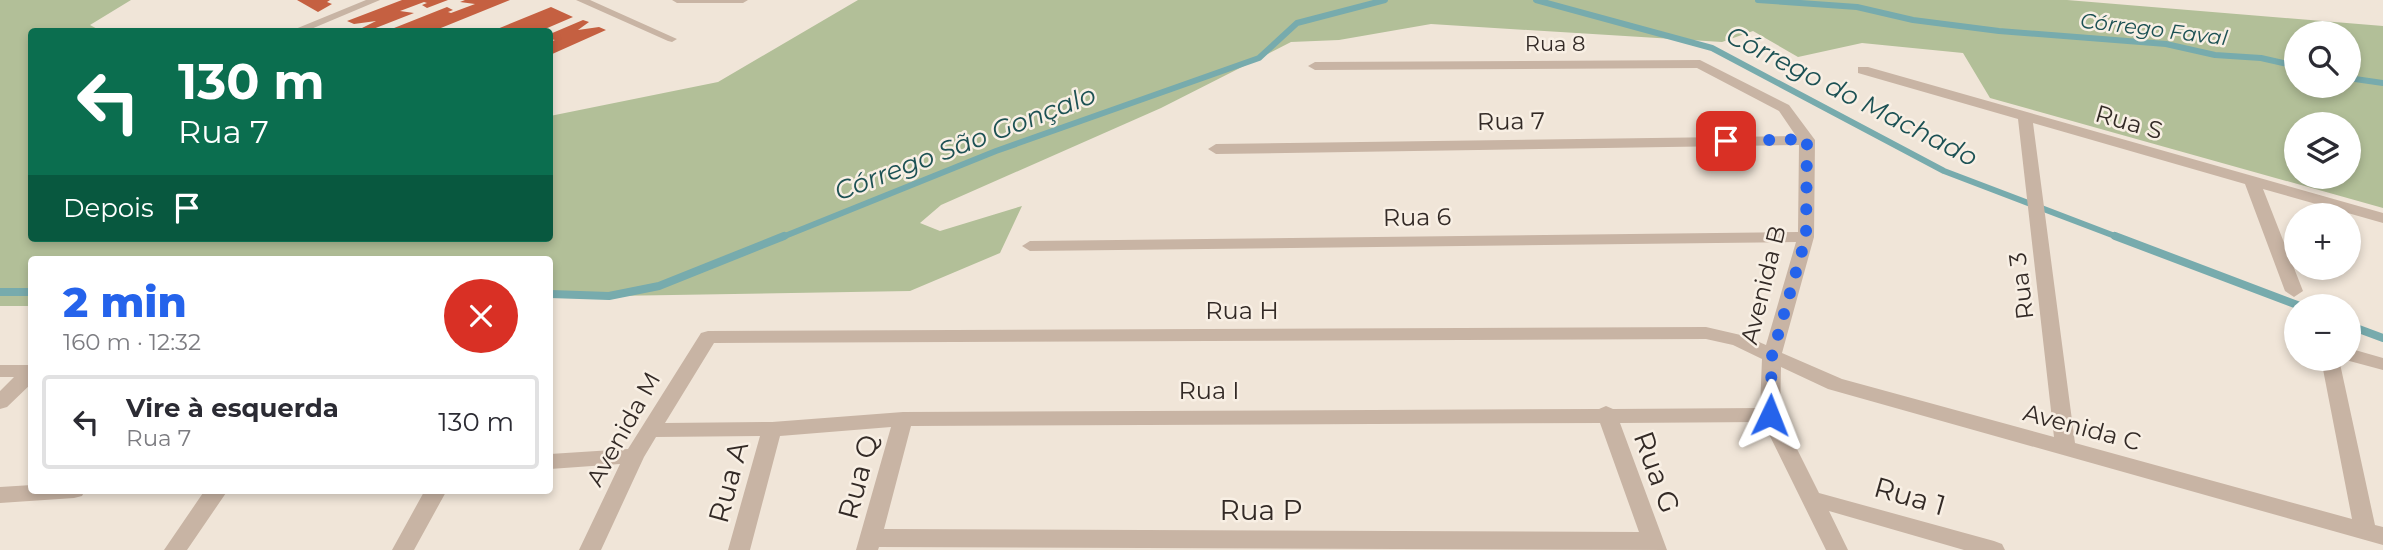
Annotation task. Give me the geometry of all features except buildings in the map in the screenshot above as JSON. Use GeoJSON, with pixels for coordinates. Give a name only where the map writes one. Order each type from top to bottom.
{"type":"FeatureCollection","features":[{"type":"Feature","properties":{"kind":"street","name":"Rua 8"},"geometry":{"type":"LineString","coordinates":[[1315,66],[1700,64],[1784,108],[1807,139]]}},
{"type":"Feature","properties":{"kind":"street","name":"Rua S"},"geometry":{"type":"LineString","coordinates":[[1863,70],[2383,218]]}},
{"type":"Feature","properties":{"kind":"street","name":"Rua 3"},"geometry":{"type":"LineString","coordinates":[[2025,116],[2066,450]]}},
{"type":"Feature","properties":{"kind":"street","name":"Rua 7"},"geometry":{"type":"LineString","coordinates":[[1216,149],[1807,139]]}},
{"type":"Feature","properties":{"kind":"street","name":"Avenida B"},"geometry":{"type":"LineString","coordinates":[[1807,139],[1806,237],[1772,356],[1770,415],[1837,550]]}},
{"type":"Feature","properties":{"kind":"street"},"geometry":{"type":"LineString","coordinates":[[2252,180],[2294,291]]}},
{"type":"Feature","properties":{"kind":"street","name":"Rua 6"},"geometry":{"type":"LineString","coordinates":[[1030,246],[1806,237]]}},
{"type":"Feature","properties":{"kind":"street","name":"Rua H"},"geometry":{"type":"LineString","coordinates":[[708,337],[1706,333],[1738,340],[1772,356]]}},
{"type":"Feature","properties":{"kind":"street","name":"Avenida M"},"geometry":{"type":"LineString","coordinates":[[590,550],[648,430],[708,337]]}},
{"type":"Feature","properties":{"kind":"street","name":"Avenida C"},"geometry":{"type":"LineString","coordinates":[[1772,356],[1835,384],[2374,533]]}},
{"type":"Feature","properties":{"kind":"street"},"geometry":{"type":"LineString","coordinates":[[2361,358],[2383,364]]}},
{"type":"Feature","properties":{"kind":"street"},"geometry":{"type":"LineString","coordinates":[[0,371],[28,371]]}},
{"type":"Feature","properties":{"kind":"street"},"geometry":{"type":"LineString","coordinates":[[2333,371],[2374,533]]}},
{"type":"Feature","properties":{"kind":"street"},"geometry":{"type":"LineString","coordinates":[[0,402],[28,375]]}},
{"type":"Feature","properties":{"kind":"street","name":"Rua I"},"geometry":{"type":"LineString","coordinates":[[648,430],[772,429],[903,419],[1606,413],[1770,415]]}},
{"type":"Feature","properties":{"kind":"street","name":"Rua G"},"geometry":{"type":"LineString","coordinates":[[1606,413],[1654,545]]}},
{"type":"Feature","properties":{"kind":"street","name":"Rua Q"},"geometry":{"type":"LineString","coordinates":[[869,544],[903,419]]}},
{"type":"Feature","properties":{"kind":"street","name":"Rua A"},"geometry":{"type":"LineString","coordinates":[[739,550],[772,429]]}},
{"type":"Feature","properties":{"kind":"street"},"geometry":{"type":"LineString","coordinates":[[553,461],[634,456]]}},
{"type":"Feature","properties":{"kind":"street"},"geometry":{"type":"LineString","coordinates":[[0,495],[28,493]]}},
{"type":"Feature","properties":{"kind":"street"},"geometry":{"type":"LineString","coordinates":[[175,550],[214,494]]}},
{"type":"Feature","properties":{"kind":"street"},"geometry":{"type":"LineString","coordinates":[[403,550],[434,494]]}},
{"type":"Feature","properties":{"kind":"street","name":"Rua 1"},"geometry":{"type":"LineString","coordinates":[[1810,498],[1994,550]]}},
{"type":"Feature","properties":{"kind":"street","name":"Rua P"},"geometry":{"type":"LineString","coordinates":[[869,544],[1654,545]]}},
{"type":"Feature","properties":{"kind":"lane"},"geometry":{"type":"LineString","coordinates":[[303,28],[375,0]]}},
{"type":"Feature","properties":{"kind":"lane"},"geometry":{"type":"LineString","coordinates":[[582,0],[672,39]]}},
{"type":"Feature","properties":{"kind":"lane"},"geometry":{"type":"LineString","coordinates":[[677,0],[743,0]]}},
{"type":"Feature","properties":{"kind":"green space"},"geometry":{"type":"Polygon","coordinates":[[[0,0],[131,0],[90,25],[96,28],[28,28],[28,242],[553,242],[553,115],[718,82],[858,0],[2067,0],[2322,21],[2284,21],[2284,98],[2361,98],[2361,24],[2383,26],[2383,208],[2315,189],[2361,189],[2361,112],[2284,112],[2284,180],[1990,98],[1963,53],[1862,43],[1798,57],[1753,31],[1722,42],[1431,24],[1339,40],[1291,42],[1161,108],[941,205],[920,223],[940,231],[1022,206],[1000,253],[910,291],[553,297],[553,256],[28,256],[28,306],[0,306],[0,0]]]}},
{"type":"Feature","properties":{"kind":"waterway","name":"Córrego São Gonçalo"},"geometry":{"type":"LineString","coordinates":[[780,238],[996,151],[1259,58],[1297,23],[1385,0]]}},
{"type":"Feature","properties":{"kind":"waterway","name":"Córrego do Machado"},"geometry":{"type":"LineString","coordinates":[[1536,0],[1712,48],[1944,171],[2120,238]]}},
{"type":"Feature","properties":{"kind":"waterway","name":"Córrego Faval"},"geometry":{"type":"LineString","coordinates":[[1758,0],[1857,7],[1913,20],[1999,31],[2166,44],[2215,55],[2261,58],[2284,63]]}},
{"type":"Feature","properties":{"kind":"waterway","name":"Córrego Faval"},"geometry":{"type":"LineString","coordinates":[[2361,80],[2383,83]]}},
{"type":"Feature","properties":{"kind":"waterway","name":"Córrego São Gonçalo"},"geometry":{"type":"LineString","coordinates":[[553,294],[609,296],[659,286],[784,236]]}},
{"type":"Feature","properties":{"kind":"waterway","name":"Córrego do Machado"},"geometry":{"type":"LineString","coordinates":[[2115,236],[2284,300]]}},
{"type":"Feature","properties":{"kind":"waterway","name":"Córrego São Gonçalo"},"geometry":{"type":"LineString","coordinates":[[0,292],[28,292]]}},
{"type":"Feature","properties":{"kind":"waterway","name":"Córrego do Machado"},"geometry":{"type":"LineString","coordinates":[[2361,330],[2383,338]]}},
{"type":"Feature","properties":{"kind":"route"},"geometry":{"type":"LineString","coordinates":[[1726,141],[1807,139],[1806,237],[1772,356],[1770,415]]}}]}
